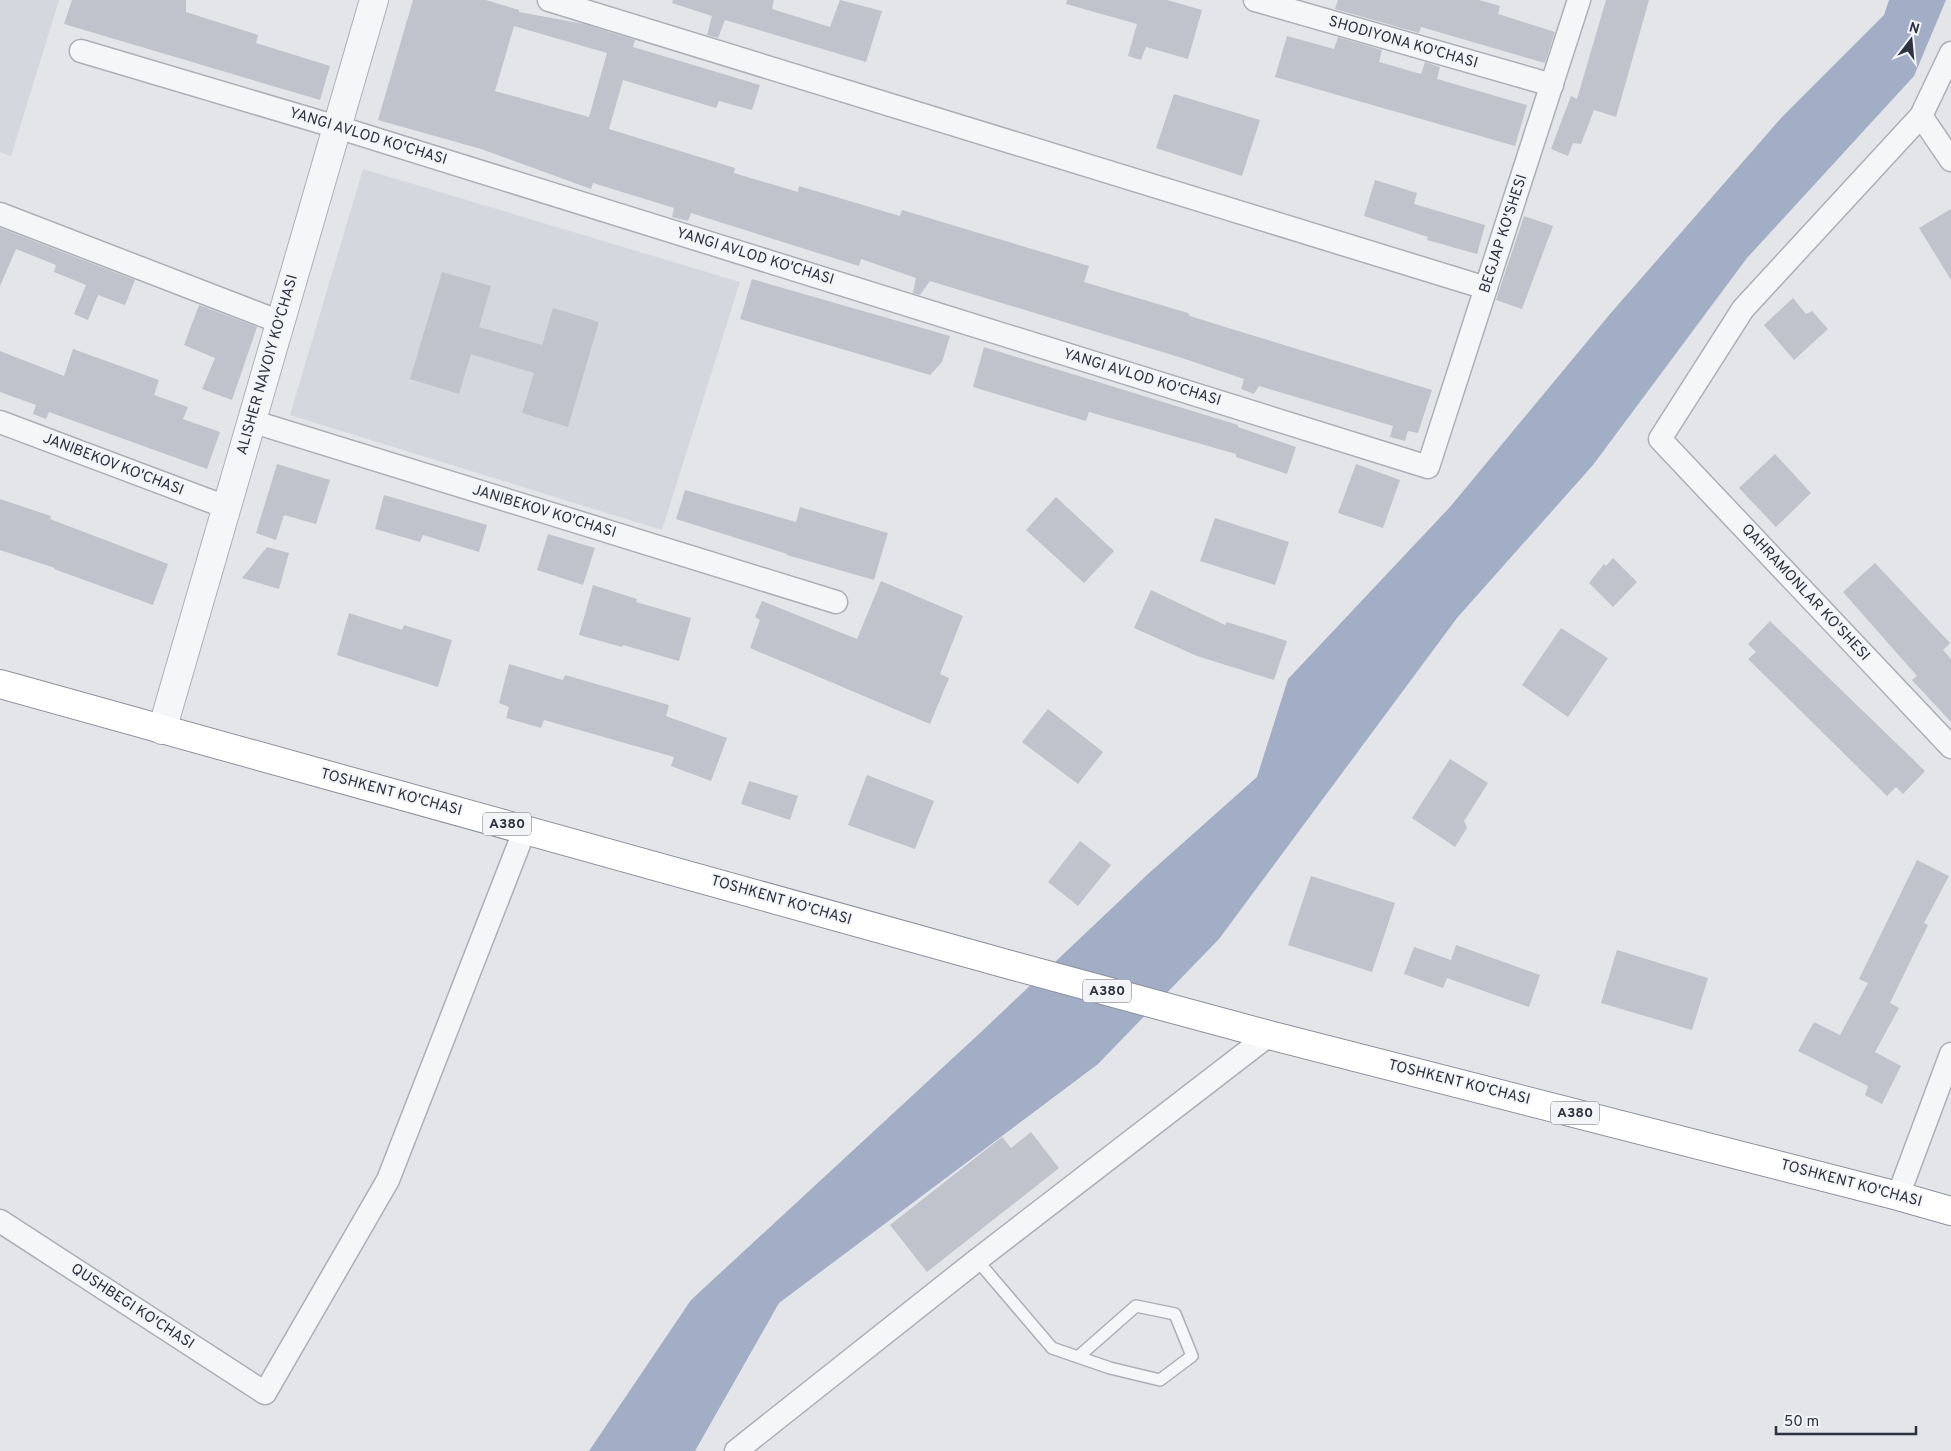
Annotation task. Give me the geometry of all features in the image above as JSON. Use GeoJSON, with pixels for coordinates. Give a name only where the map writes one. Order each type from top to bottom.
{"type":"FeatureCollection","features":[{"type":"Feature","properties":{"kind":"highway","name":"TOSHKENT KO'CHASI"},"geometry":{"type":"LineString","coordinates":[[0,684],[1269,1035],[1951,1211]]}},
{"type":"Feature","properties":{"kind":"street","name":"ALISHER NAVOIY KO'CHASI"},"geometry":{"type":"LineString","coordinates":[[162,730],[374,0]]}},
{"type":"Feature","properties":{"kind":"street"},"geometry":{"type":"LineString","coordinates":[[549,0],[1486,288]]}},
{"type":"Feature","properties":{"kind":"street","name":"SHODIYONA KO'CHASI"},"geometry":{"type":"LineString","coordinates":[[1255,0],[1552,85]]}},
{"type":"Feature","properties":{"kind":"street","name":"BEGJAP KO'SHESI"},"geometry":{"type":"LineString","coordinates":[[1428,467],[1580,0]]}},
{"type":"Feature","properties":{"kind":"street","name":"YANGI AVLOD KO'CHASI"},"geometry":{"type":"LineString","coordinates":[[81,50],[337,127],[1428,467]]}},
{"type":"Feature","properties":{"kind":"street"},"geometry":{"type":"LineString","coordinates":[[1951,53],[1921,116],[1951,160]]}},
{"type":"Feature","properties":{"kind":"street","name":"QAHRAMONLAR KO'SHESI"},"geometry":{"type":"LineString","coordinates":[[1921,116],[1743,309],[1660,439],[1951,747]]}},
{"type":"Feature","properties":{"kind":"street"},"geometry":{"type":"LineString","coordinates":[[0,214],[280,322]]}},
{"type":"Feature","properties":{"kind":"street","name":"JANIBEKOV KO'CHASI"},"geometry":{"type":"LineString","coordinates":[[251,421],[836,602]]}},
{"type":"Feature","properties":{"kind":"street","name":"JANIBEKOV KO'CHASI"},"geometry":{"type":"LineString","coordinates":[[0,422],[226,507]]}},
{"type":"Feature","properties":{"kind":"street","name":"QUSHBEGI KO'CHASI"},"geometry":{"type":"LineString","coordinates":[[0,1221],[265,1393],[388,1180],[525,829]]}},
{"type":"Feature","properties":{"kind":"street"},"geometry":{"type":"LineString","coordinates":[[736,1451],[977,1260],[1269,1035]]}},
{"type":"Feature","properties":{"kind":"street"},"geometry":{"type":"LineString","coordinates":[[1898,1196],[1951,1054]]}},
{"type":"Feature","properties":{"kind":"lane"},"geometry":{"type":"LineString","coordinates":[[977,1260],[1052,1348],[1078,1357],[1110,1368],[1160,1380],[1192,1356],[1175,1314],[1136,1306],[1078,1357]]}},
{"type":"Feature","properties":{"kind":"shaded area"},"geometry":{"type":"Polygon","coordinates":[[[0,0],[59,0],[11,156],[0,152],[0,0]]]}},
{"type":"Feature","properties":{"kind":"shaded area"},"geometry":{"type":"Polygon","coordinates":[[[363,169],[740,282],[662,530],[290,415],[363,169]]]}},
{"type":"Feature","properties":{"kind":"water"},"geometry":{"type":"Polygon","coordinates":[[[1889,0],[1946,0],[1914,76],[1747,258],[1593,465],[1457,618],[1219,939],[1098,1064],[779,1303],[695,1451],[589,1451],[691,1300],[980,1033],[1148,874],[1257,777],[1288,679],[1450,507],[1610,314],[1782,117],[1884,15],[1889,0]]]}},
{"type":"Feature","properties":{"kind":"building"},"geometry":{"type":"Polygon","coordinates":[[[72,0],[186,0],[186,12],[258,35],[256,43],[330,66],[320,100],[64,24],[72,0]]]}},
{"type":"Feature","properties":{"kind":"building"},"geometry":{"type":"Polygon","coordinates":[[[413,0],[486,0],[519,10],[519,12],[584,24],[635,40],[633,47],[760,85],[752,110],[719,101],[716,108],[623,80],[609,129],[735,168],[734,173],[798,192],[799,186],[900,216],[902,210],[1089,266],[1084,282],[1432,390],[1418,433],[1408,431],[1405,441],[1390,437],[1393,426],[1259,386],[1254,394],[1241,389],[1244,379],[1182,358],[930,281],[920,295],[913,293],[916,278],[861,259],[859,266],[691,213],[688,221],[672,217],[674,208],[593,183],[591,189],[481,149],[378,120],[413,0]],[[514,26],[495,91],[589,117],[607,53],[514,26]]]}},
{"type":"Feature","properties":{"kind":"building"},"geometry":{"type":"Polygon","coordinates":[[[673,0],[774,0],[772,9],[830,27],[840,0],[882,11],[866,62],[725,20],[718,38],[707,35],[712,16],[672,3],[673,0]]]}},
{"type":"Feature","properties":{"kind":"building"},"geometry":{"type":"Polygon","coordinates":[[[1067,0],[1167,0],[1202,10],[1188,59],[1146,47],[1141,60],[1128,56],[1137,24],[1066,4],[1067,0]]]}},
{"type":"Feature","properties":{"kind":"building"},"geometry":{"type":"Polygon","coordinates":[[[1338,0],[1479,0],[1500,6],[1498,14],[1555,32],[1545,63],[1421,27],[1419,33],[1335,9],[1338,0]]]}},
{"type":"Feature","properties":{"kind":"building"},"geometry":{"type":"Polygon","coordinates":[[[1606,0],[1649,0],[1616,117],[1594,110],[1581,144],[1573,143],[1568,156],[1551,149],[1571,96],[1577,99],[1606,0]]]}},
{"type":"Feature","properties":{"kind":"building"},"geometry":{"type":"Polygon","coordinates":[[[1287,36],[1334,49],[1338,37],[1382,50],[1379,62],[1421,74],[1425,62],[1440,67],[1437,79],[1527,105],[1515,146],[1275,77],[1287,36]]]}},
{"type":"Feature","properties":{"kind":"building"},"geometry":{"type":"Polygon","coordinates":[[[1174,94],[1260,120],[1242,176],[1156,148],[1174,94]]]}},
{"type":"Feature","properties":{"kind":"building"},"geometry":{"type":"Polygon","coordinates":[[[1375,180],[1417,193],[1414,204],[1485,225],[1477,254],[1427,240],[1428,237],[1364,216],[1375,180]]]}},
{"type":"Feature","properties":{"kind":"building"},"geometry":{"type":"Polygon","coordinates":[[[1951,209],[1951,280],[1919,228],[1951,209]]]}},
{"type":"Feature","properties":{"kind":"building"},"geometry":{"type":"Polygon","coordinates":[[[1524,216],[1553,226],[1522,309],[1496,300],[1524,216]]]}},
{"type":"Feature","properties":{"kind":"building"},"geometry":{"type":"Polygon","coordinates":[[[0,228],[135,280],[125,305],[98,295],[88,320],[74,314],[86,285],[54,272],[56,265],[16,249],[0,286],[0,228]]]}},
{"type":"Feature","properties":{"kind":"building"},"geometry":{"type":"Polygon","coordinates":[[[442,272],[491,286],[479,327],[542,345],[553,308],[599,322],[568,427],[522,413],[534,373],[471,354],[459,394],[410,379],[442,272]]]}},
{"type":"Feature","properties":{"kind":"building"},"geometry":{"type":"Polygon","coordinates":[[[752,279],[950,336],[942,362],[930,375],[740,319],[752,279]]]}},
{"type":"Feature","properties":{"kind":"building"},"geometry":{"type":"Polygon","coordinates":[[[1793,298],[1806,314],[1812,311],[1828,329],[1794,360],[1764,325],[1793,298]]]}},
{"type":"Feature","properties":{"kind":"building"},"geometry":{"type":"Polygon","coordinates":[[[199,305],[257,327],[232,400],[202,389],[215,358],[184,345],[199,305]]]}},
{"type":"Feature","properties":{"kind":"building"},"geometry":{"type":"Polygon","coordinates":[[[984,347],[1238,425],[1238,427],[1296,447],[1287,474],[1236,457],[1236,454],[1089,412],[1086,421],[973,387],[984,347]]]}},
{"type":"Feature","properties":{"kind":"building"},"geometry":{"type":"Polygon","coordinates":[[[73,349],[159,380],[154,395],[188,407],[183,419],[220,432],[207,469],[49,412],[46,419],[33,414],[36,405],[0,392],[0,351],[64,376],[73,349]]]}},
{"type":"Feature","properties":{"kind":"building"},"geometry":{"type":"Polygon","coordinates":[[[1775,454],[1811,493],[1776,527],[1739,488],[1775,454]]]}},
{"type":"Feature","properties":{"kind":"building"},"geometry":{"type":"Polygon","coordinates":[[[277,464],[330,480],[316,524],[284,515],[276,540],[256,533],[277,464]]]}},
{"type":"Feature","properties":{"kind":"building"},"geometry":{"type":"Polygon","coordinates":[[[1356,464],[1400,480],[1383,528],[1338,513],[1356,464]]]}},
{"type":"Feature","properties":{"kind":"building"},"geometry":{"type":"Polygon","coordinates":[[[685,490],[796,522],[800,507],[888,533],[874,580],[787,555],[676,519],[685,490]]]}},
{"type":"Feature","properties":{"kind":"building"},"geometry":{"type":"Polygon","coordinates":[[[384,495],[487,525],[479,552],[423,535],[420,542],[375,529],[384,495]]]}},
{"type":"Feature","properties":{"kind":"building"},"geometry":{"type":"Polygon","coordinates":[[[1056,497],[1114,551],[1084,583],[1026,530],[1056,497]]]}},
{"type":"Feature","properties":{"kind":"building"},"geometry":{"type":"Polygon","coordinates":[[[0,499],[51,516],[50,519],[168,564],[153,605],[55,568],[0,550],[0,499]]]}},
{"type":"Feature","properties":{"kind":"building"},"geometry":{"type":"Polygon","coordinates":[[[1215,518],[1289,542],[1275,585],[1200,561],[1215,518]]]}},
{"type":"Feature","properties":{"kind":"building"},"geometry":{"type":"Polygon","coordinates":[[[548,534],[595,548],[583,585],[537,570],[548,534]]]}},
{"type":"Feature","properties":{"kind":"building"},"geometry":{"type":"Polygon","coordinates":[[[267,547],[289,553],[279,589],[242,578],[267,547]]]}},
{"type":"Feature","properties":{"kind":"building"},"geometry":{"type":"Polygon","coordinates":[[[1613,558],[1637,582],[1613,607],[1589,583],[1604,564],[1606,566],[1613,558]]]}},
{"type":"Feature","properties":{"kind":"building"},"geometry":{"type":"Polygon","coordinates":[[[1875,563],[1950,643],[1943,650],[1951,659],[1951,722],[1912,680],[1917,676],[1843,592],[1875,563]]]}},
{"type":"Feature","properties":{"kind":"building"},"geometry":{"type":"Polygon","coordinates":[[[881,581],[963,616],[940,674],[949,678],[930,724],[750,648],[760,620],[755,617],[762,601],[857,639],[881,581]]]}},
{"type":"Feature","properties":{"kind":"building"},"geometry":{"type":"Polygon","coordinates":[[[593,585],[637,599],[636,602],[691,618],[679,661],[579,635],[593,585]]]}},
{"type":"Feature","properties":{"kind":"building"},"geometry":{"type":"Polygon","coordinates":[[[1151,590],[1225,625],[1227,622],[1287,641],[1274,680],[1197,656],[1134,628],[1151,590]]]}},
{"type":"Feature","properties":{"kind":"building"},"geometry":{"type":"Polygon","coordinates":[[[349,613],[402,630],[404,625],[452,640],[438,687],[337,655],[349,613]]]}},
{"type":"Feature","properties":{"kind":"building"},"geometry":{"type":"Polygon","coordinates":[[[1770,621],[1925,771],[1903,794],[1896,787],[1887,796],[1748,659],[1756,652],[1748,644],[1770,621]]]}},
{"type":"Feature","properties":{"kind":"building"},"geometry":{"type":"Polygon","coordinates":[[[1561,628],[1608,658],[1568,717],[1522,685],[1561,628]]]}},
{"type":"Feature","properties":{"kind":"building"},"geometry":{"type":"Polygon","coordinates":[[[509,664],[563,680],[565,675],[669,705],[666,716],[727,738],[711,781],[671,766],[674,757],[544,720],[541,728],[506,718],[509,707],[499,703],[509,664]]]}},
{"type":"Feature","properties":{"kind":"building"},"geometry":{"type":"Polygon","coordinates":[[[1048,709],[1103,752],[1078,784],[1022,742],[1048,709]]]}},
{"type":"Feature","properties":{"kind":"building"},"geometry":{"type":"Polygon","coordinates":[[[1450,759],[1488,783],[1464,821],[1467,828],[1455,847],[1412,818],[1450,759]]]}},
{"type":"Feature","properties":{"kind":"building"},"geometry":{"type":"Polygon","coordinates":[[[867,775],[934,801],[915,849],[848,825],[867,775]]]}},
{"type":"Feature","properties":{"kind":"building"},"geometry":{"type":"Polygon","coordinates":[[[749,781],[798,796],[790,820],[741,804],[749,781]]]}},
{"type":"Feature","properties":{"kind":"building"},"geometry":{"type":"Polygon","coordinates":[[[1080,841],[1111,865],[1078,906],[1048,882],[1080,841]]]}},
{"type":"Feature","properties":{"kind":"building"},"geometry":{"type":"Polygon","coordinates":[[[1917,860],[1949,876],[1924,923],[1928,925],[1890,1003],[1899,1008],[1875,1052],[1901,1066],[1882,1104],[1865,1095],[1868,1086],[1798,1051],[1814,1022],[1840,1035],[1868,983],[1859,979],[1917,860]]]}},
{"type":"Feature","properties":{"kind":"building"},"geometry":{"type":"Polygon","coordinates":[[[1311,876],[1395,903],[1372,972],[1288,945],[1311,876]]]}},
{"type":"Feature","properties":{"kind":"building"},"geometry":{"type":"Polygon","coordinates":[[[1456,945],[1540,975],[1529,1007],[1447,978],[1443,988],[1404,974],[1414,947],[1451,960],[1456,945]]]}},
{"type":"Feature","properties":{"kind":"building"},"geometry":{"type":"Polygon","coordinates":[[[1617,950],[1708,978],[1692,1030],[1601,1003],[1617,950]]]}},
{"type":"Feature","properties":{"kind":"building"},"geometry":{"type":"Polygon","coordinates":[[[1031,1132],[1059,1168],[927,1272],[890,1225],[1002,1137],[1011,1148],[1031,1132]]]}}]}
